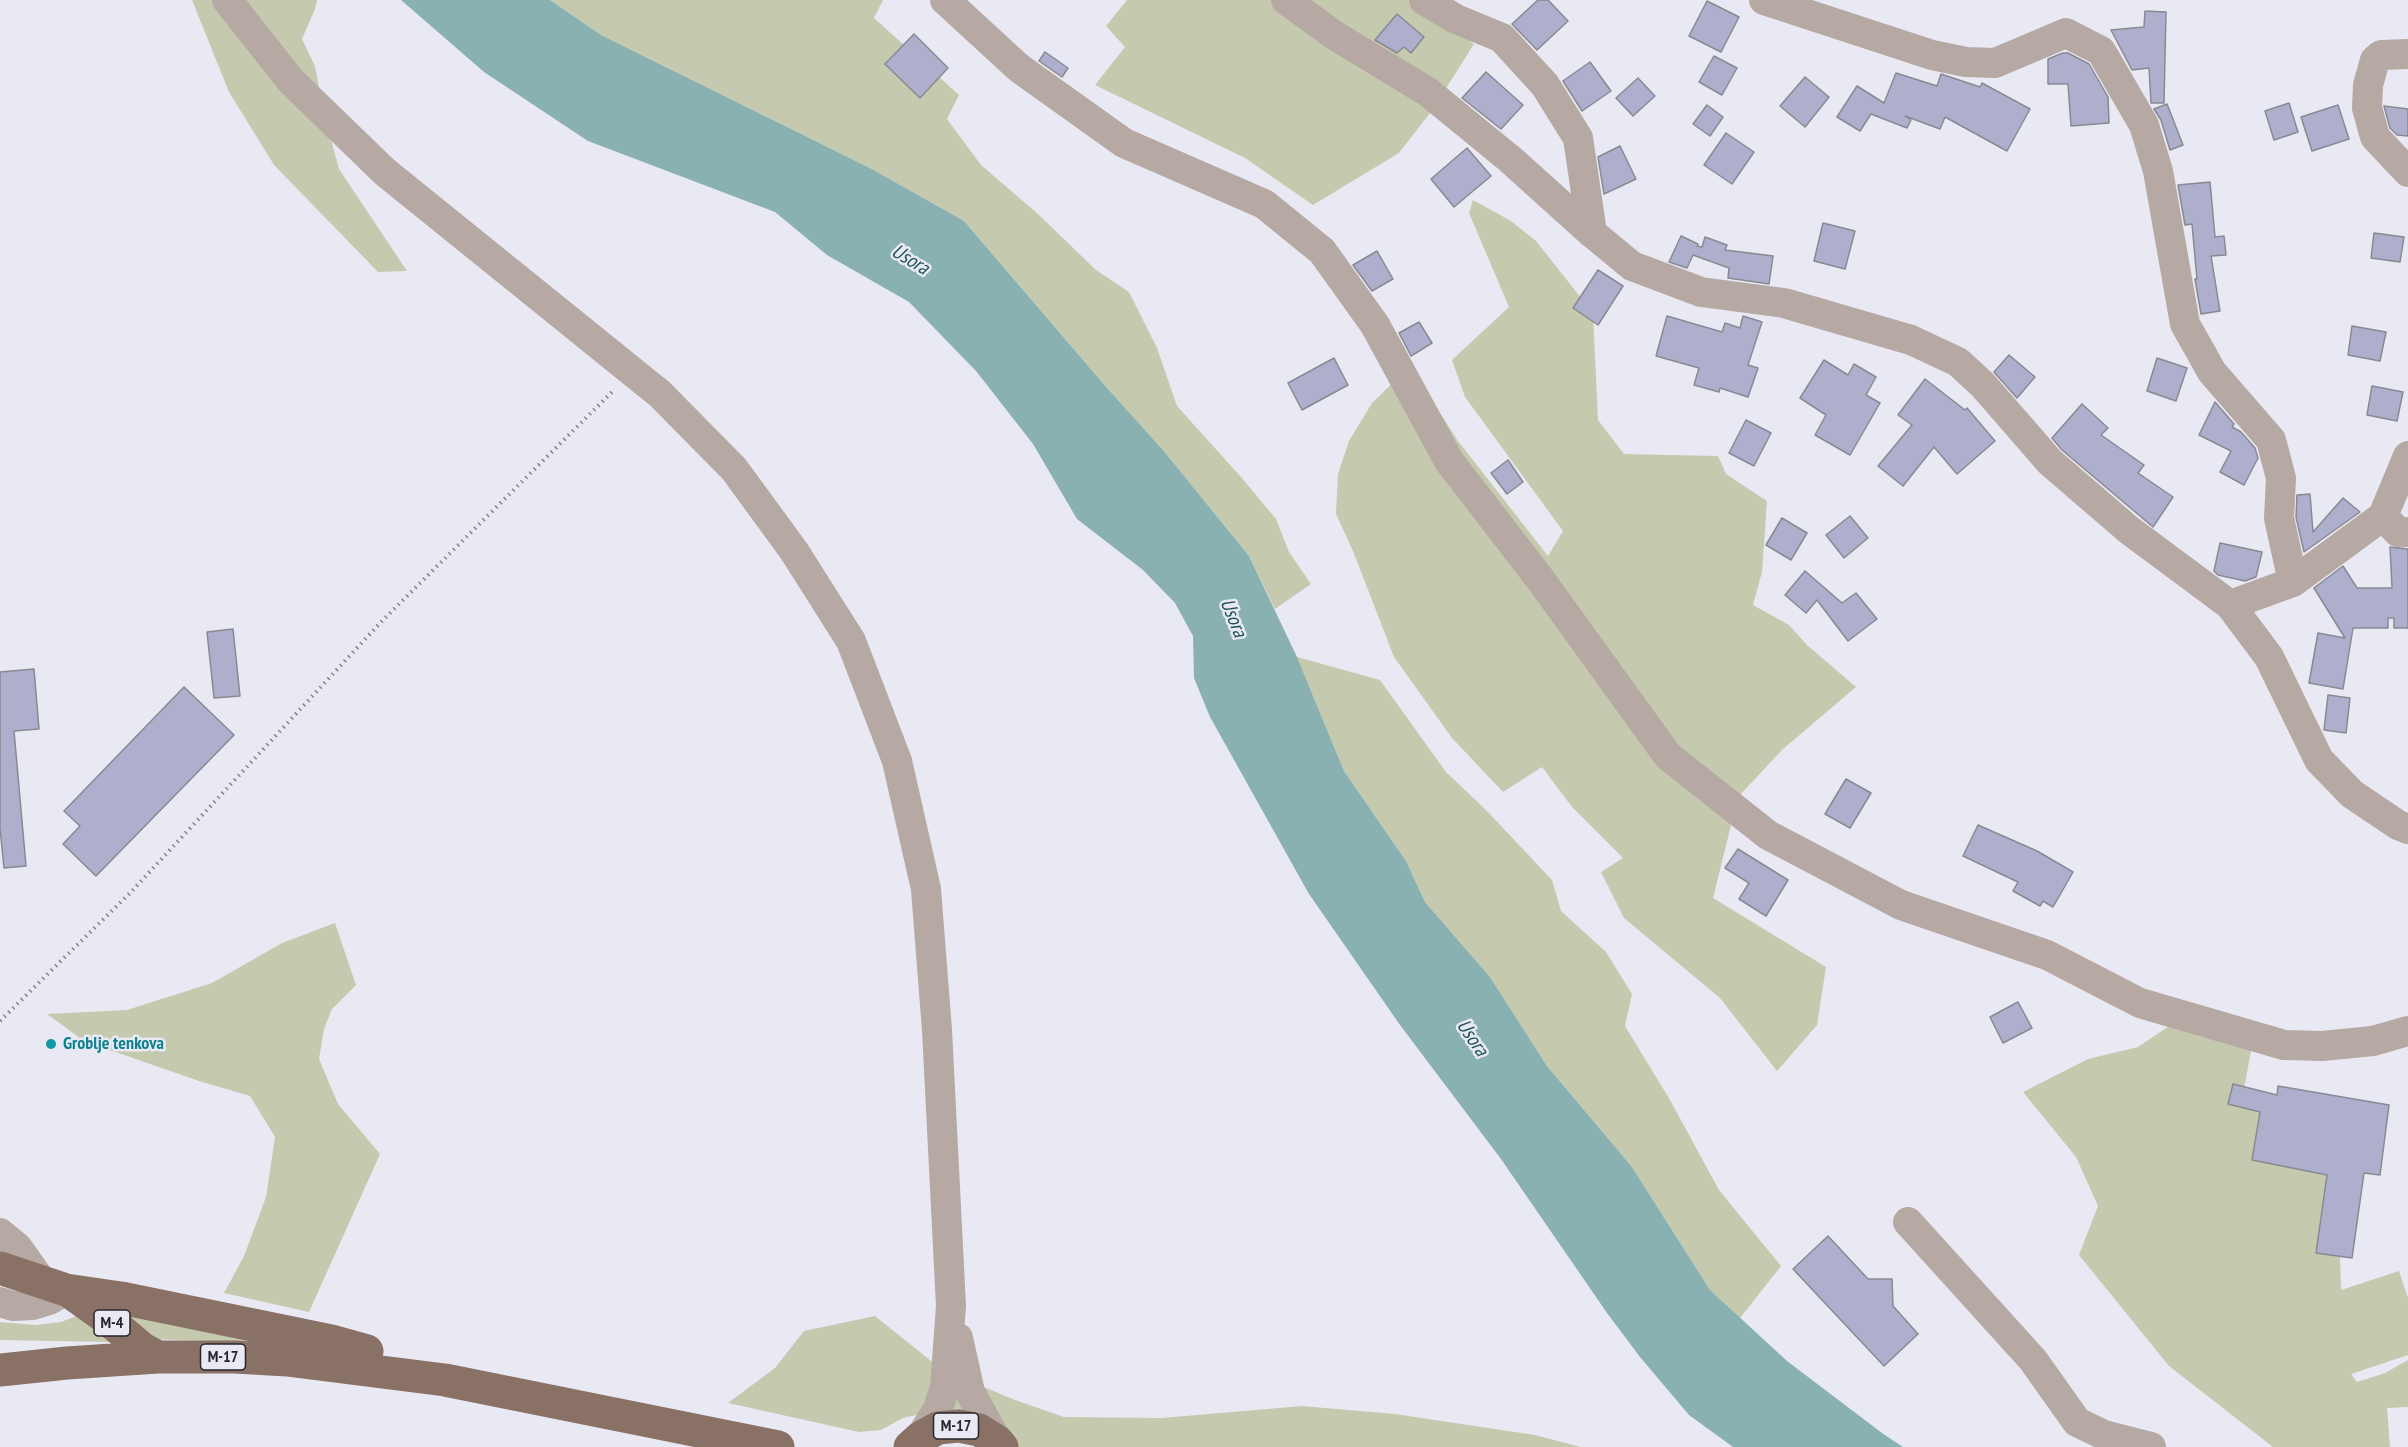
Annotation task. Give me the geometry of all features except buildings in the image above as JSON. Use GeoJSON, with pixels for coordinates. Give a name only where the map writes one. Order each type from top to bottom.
{"type":"FeatureCollection","features":[{"type":"Feature","properties":{"kind":"main road","name":"M-4"},"geometry":{"type":"LineString","coordinates":[[0,1268],[54,1286],[331,1341],[368,1351],[445,1380]]}},
{"type":"Feature","properties":{"kind":"main road","name":"M-4"},"geometry":{"type":"LineString","coordinates":[[54,1286],[105,1317],[143,1349],[158,1357]]}},
{"type":"Feature","properties":{"kind":"main road","name":"M-17"},"geometry":{"type":"LineString","coordinates":[[7,1366],[158,1357],[287,1360],[445,1380],[778,1447]]}},
{"type":"Feature","properties":{"kind":"main road","name":"M-17"},"geometry":{"type":"LineString","coordinates":[[915,1442],[938,1428],[959,1426],[980,1430],[1000,1444]]}},
{"type":"Feature","properties":{"kind":"street"},"geometry":{"type":"LineString","coordinates":[[227,0],[291,81],[385,172],[660,394],[734,469],[794,552],[851,641],[897,761],[926,889],[937,1030],[951,1306],[945,1387],[938,1409],[915,1442]]}},
{"type":"Feature","properties":{"kind":"street"},"geometry":{"type":"LineString","coordinates":[[945,0],[1019,68],[1124,143],[1264,204],[1322,251],[1375,325],[1449,461],[1540,579],[1668,756],[1768,835],[1901,905],[2047,955],[2140,1003],[2284,1045],[2322,1046],[2373,1041],[2408,1030]]}},
{"type":"Feature","properties":{"kind":"street"},"geometry":{"type":"LineString","coordinates":[[1286,0],[1334,35],[1428,92],[1511,160],[1632,266],[1701,292],[1784,303],[1911,340],[1958,362],[1983,385],[2050,462],[2129,531],[2230,605],[2269,657],[2319,760],[2352,794],[2398,825],[2408,829]]}},
{"type":"Feature","properties":{"kind":"street"},"geometry":{"type":"LineString","coordinates":[[1424,0],[1456,19],[1502,38],[1545,85],[1578,138],[1592,233]]}},
{"type":"Feature","properties":{"kind":"street"},"geometry":{"type":"LineString","coordinates":[[1764,0],[1932,55],[1966,62],[1995,63],[2066,33],[2101,51],[2144,125],[2158,171],[2185,324],[2212,372],[2271,440],[2281,478],[2279,518],[2293,582]]}},
{"type":"Feature","properties":{"kind":"street"},"geometry":{"type":"LineString","coordinates":[[2408,54],[2381,55],[2375,60],[2368,85],[2367,108],[2374,137],[2408,172]]}},
{"type":"Feature","properties":{"kind":"street"},"geometry":{"type":"LineString","coordinates":[[2230,605],[2293,582],[2396,524],[2408,456]]}},
{"type":"Feature","properties":{"kind":"street"},"geometry":{"type":"LineString","coordinates":[[1908,1222],[2033,1360],[2077,1422],[2104,1436],[2151,1447]]}},
{"type":"Feature","properties":{"kind":"street"},"geometry":{"type":"LineString","coordinates":[[0,1233],[17,1247],[54,1286],[49,1300],[33,1305],[13,1305],[0,1302]]}},
{"type":"Feature","properties":{"kind":"street"},"geometry":{"type":"LineString","coordinates":[[951,1306],[970,1392],[1000,1444]]}},
{"type":"Feature","properties":{"kind":"path"},"geometry":{"type":"LineString","coordinates":[[0,1021],[130,891],[381,622],[632,371]]}},
{"type":"Feature","properties":{"kind":"shaded area"},"geometry":{"type":"Polygon","coordinates":[[[192,0],[317,0],[302,39],[315,66],[324,114],[339,169],[407,271],[378,272],[274,165],[229,92],[192,0]]]}},
{"type":"Feature","properties":{"kind":"shaded area"},"geometry":{"type":"Polygon","coordinates":[[[550,0],[883,0],[874,18],[959,95],[947,119],[981,165],[1038,214],[1096,270],[1129,292],[1157,348],[1177,406],[1276,519],[1289,552],[1311,584],[1275,609],[1249,556],[1163,450],[964,221],[870,168],[601,35],[550,0]]]}},
{"type":"Feature","properties":{"kind":"shaded area"},"geometry":{"type":"Polygon","coordinates":[[[1127,0],[1412,0],[1474,44],[1433,109],[1399,153],[1313,205],[1245,158],[1095,85],[1125,47],[1106,26],[1127,0]]]}},
{"type":"Feature","properties":{"kind":"shaded area"},"geometry":{"type":"Polygon","coordinates":[[[1473,200],[1511,221],[1536,241],[1593,313],[1598,420],[1624,454],[1718,456],[1726,474],[1767,501],[1762,572],[1753,605],[1789,625],[1807,645],[1856,687],[1783,749],[1738,797],[1713,898],[1826,967],[1817,1025],[1777,1071],[1720,998],[1624,918],[1601,872],[1623,858],[1572,807],[1542,767],[1503,792],[1452,738],[1394,657],[1353,551],[1336,514],[1338,474],[1349,441],[1372,403],[1410,366],[1458,441],[1548,556],[1563,531],[1465,397],[1452,360],[1509,307],[1469,213],[1473,200]]]}},
{"type":"Feature","properties":{"kind":"shaded area"},"geometry":{"type":"Polygon","coordinates":[[[1297,657],[1380,680],[1446,772],[1486,810],[1552,880],[1561,911],[1606,952],[1632,994],[1625,1026],[1670,1100],[1719,1190],[1781,1266],[1740,1318],[1710,1290],[1632,1167],[1547,1066],[1490,977],[1425,902],[1406,861],[1344,771],[1297,657]]]}},
{"type":"Feature","properties":{"kind":"shaded area"},"geometry":{"type":"Polygon","coordinates":[[[335,923],[356,985],[332,1009],[324,1029],[319,1059],[338,1104],[380,1154],[309,1312],[224,1293],[244,1256],[266,1197],[275,1137],[250,1096],[199,1081],[84,1041],[47,1014],[127,1010],[212,983],[282,943],[335,923]]]}},
{"type":"Feature","properties":{"kind":"shaded area"},"geometry":{"type":"Polygon","coordinates":[[[2184,1016],[2252,1046],[2243,1094],[2337,1160],[2341,1290],[2399,1271],[2408,1298],[2408,1355],[2351,1374],[2357,1382],[2385,1373],[2408,1360],[2408,1407],[2387,1408],[2390,1447],[2273,1447],[2169,1366],[2079,1255],[2098,1206],[2076,1157],[2023,1092],[2088,1059],[2138,1047],[2184,1016]]]}},
{"type":"Feature","properties":{"kind":"shaded area"},"geometry":{"type":"Polygon","coordinates":[[[119,1309],[260,1334],[254,1342],[145,1339],[119,1309]]]}},
{"type":"Feature","properties":{"kind":"shaded area"},"geometry":{"type":"Polygon","coordinates":[[[84,1313],[111,1342],[0,1340],[0,1322],[36,1325],[61,1322],[84,1313]]]}},
{"type":"Feature","properties":{"kind":"shaded area"},"geometry":{"type":"Polygon","coordinates":[[[875,1316],[941,1369],[1015,1400],[1064,1417],[1162,1418],[1302,1406],[1395,1414],[1535,1435],[1581,1447],[1004,1447],[934,1411],[903,1418],[881,1430],[859,1432],[728,1403],[775,1368],[804,1331],[875,1316]]]}},
{"type":"Feature","properties":{"kind":"water","name":"Usora"},"geometry":{"type":"Polygon","coordinates":[[[401,0],[550,0],[601,35],[870,168],[964,221],[1163,450],[1249,556],[1297,657],[1344,771],[1406,861],[1425,902],[1490,977],[1547,1066],[1632,1167],[1710,1290],[1787,1361],[1903,1447],[1733,1447],[1689,1415],[1640,1357],[1607,1313],[1501,1159],[1400,1025],[1309,894],[1210,717],[1194,678],[1193,636],[1175,603],[1143,570],[1077,519],[1033,444],[976,371],[909,302],[827,255],[775,212],[588,141],[484,72],[401,0]]]}},
{"type":"Feature","properties":{"kind":"place","name":"Groblje tenkova"},"geometry":{"type":"Point","coordinates":[51,1044]}}]}
